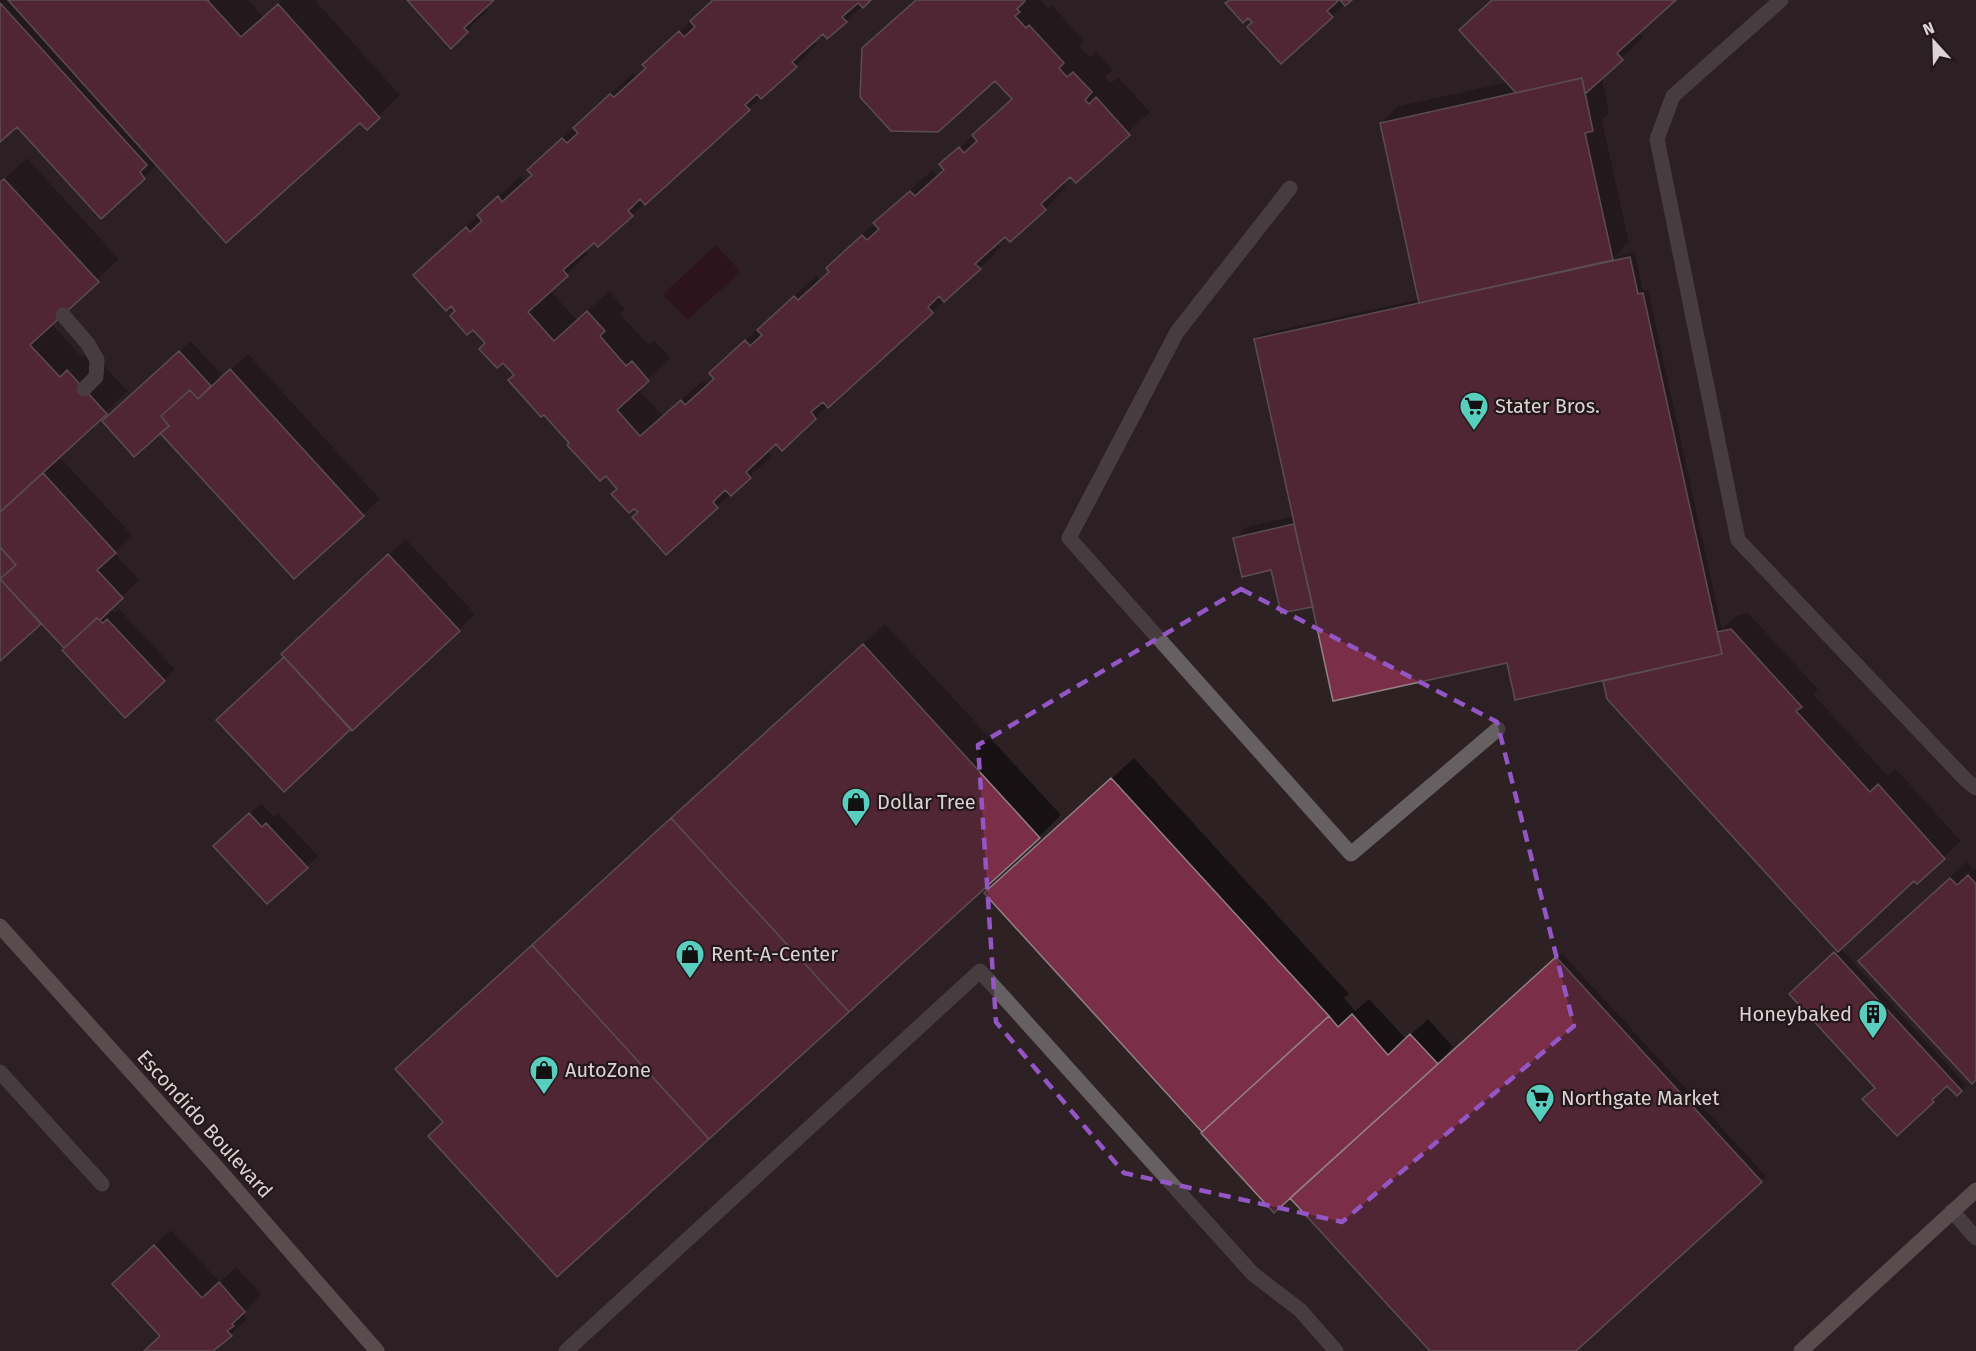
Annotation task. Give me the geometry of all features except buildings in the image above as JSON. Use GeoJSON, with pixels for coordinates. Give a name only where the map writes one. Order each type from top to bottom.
{"type":"FeatureCollection","features":[{"type":"Feature","properties":{"kind":"main road","name":"Escondido Boulevard"},"geometry":{"type":"LineString","coordinates":[[0,926],[214,1164],[377,1351]]}},
{"type":"Feature","properties":{"kind":"main road"},"geometry":{"type":"LineString","coordinates":[[1801,1351],[1976,1190]]}},
{"type":"Feature","properties":{"kind":"lane"},"geometry":{"type":"LineString","coordinates":[[1781,0],[1673,96],[1657,139],[1738,540],[1972,779]]}},
{"type":"Feature","properties":{"kind":"lane"},"geometry":{"type":"LineString","coordinates":[[1290,188],[1177,332],[1070,538],[1351,854],[1498,729]]}},
{"type":"Feature","properties":{"kind":"lane"},"geometry":{"type":"LineString","coordinates":[[63,315],[88,344],[97,360],[96,376],[84,389]]}},
{"type":"Feature","properties":{"kind":"lane"},"geometry":{"type":"LineString","coordinates":[[566,1351],[980,971],[1253,1274],[1300,1310],[1336,1351]]}},
{"type":"Feature","properties":{"kind":"lane"},"geometry":{"type":"LineString","coordinates":[[0,1072],[102,1184]]}},
{"type":"Feature","properties":{"kind":"lane"},"geometry":{"type":"LineString","coordinates":[[1952,1211],[1976,1238]]}},
{"type":"Feature","properties":{"kind":"highlighted area"},"geometry":{"type":"Polygon","coordinates":[[[1241,589],[1497,722],[1574,1026],[1342,1222],[1124,1173],[996,1022],[978,745],[1241,589]]]}},
{"type":"Feature","properties":{"kind":"shaded area"},"geometry":{"type":"Polygon","coordinates":[[[716,245],[741,272],[687,320],[663,294],[716,245]]]}},
{"type":"Feature","properties":{"kind":"place","name":"Stater Bros."},"geometry":{"type":"Point","coordinates":[1474,432]}},
{"type":"Feature","properties":{"kind":"place","name":"Dollar Tree"},"geometry":{"type":"Point","coordinates":[856,828]}},
{"type":"Feature","properties":{"kind":"place","name":"Rent-A-Center"},"geometry":{"type":"Point","coordinates":[690,980]}},
{"type":"Feature","properties":{"kind":"place","name":"Honeybaked"},"geometry":{"type":"Point","coordinates":[1873,1040]}},
{"type":"Feature","properties":{"kind":"place","name":"AutoZone"},"geometry":{"type":"Point","coordinates":[544,1096]}},
{"type":"Feature","properties":{"kind":"place","name":"Northgate Market"},"geometry":{"type":"Point","coordinates":[1540,1124]}}]}
